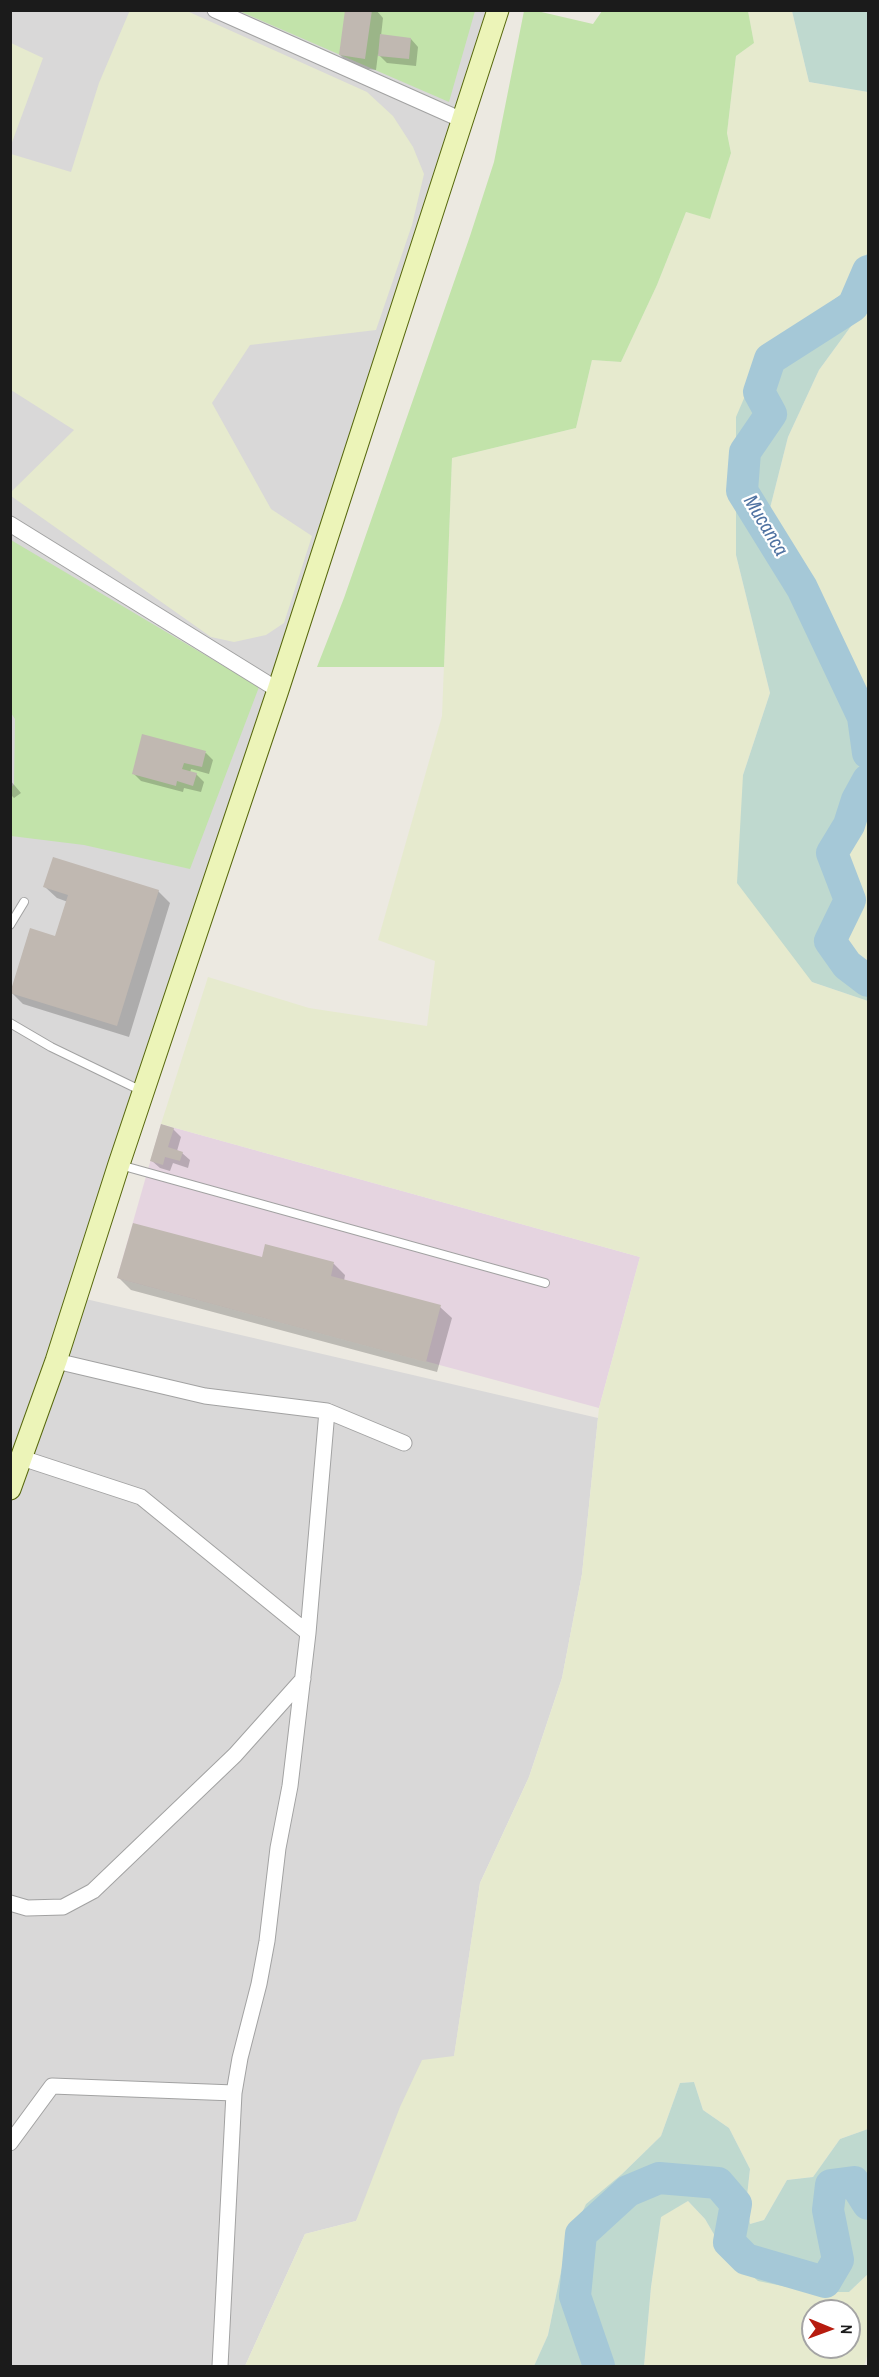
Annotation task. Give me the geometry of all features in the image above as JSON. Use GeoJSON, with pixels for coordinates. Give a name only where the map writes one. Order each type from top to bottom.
{"type":"FeatureCollection","features":[{"type":"Feature","properties":{"kind":"street"},"geometry":{"type":"LineString","coordinates":[[215,10],[462,120]]}},
{"type":"Feature","properties":{"kind":"street"},"geometry":{"type":"LineString","coordinates":[[10,1489],[56,1361],[143,1091],[278,690],[498,10]]}},
{"type":"Feature","properties":{"kind":"street"},"geometry":{"type":"LineString","coordinates":[[10,524],[278,690]]}},
{"type":"Feature","properties":{"kind":"street"},"geometry":{"type":"LineString","coordinates":[[56,1361],[205,1396],[327,1411],[404,1443]]}},
{"type":"Feature","properties":{"kind":"street"},"geometry":{"type":"LineString","coordinates":[[220,2367],[234,2093],[240,2058],[260,1984],[278,1848],[290,1786],[308,1633],[327,1411]]}},
{"type":"Feature","properties":{"kind":"street"},"geometry":{"type":"LineString","coordinates":[[22,1458],[141,1497],[308,1633]]}},
{"type":"Feature","properties":{"kind":"street"},"geometry":{"type":"LineString","coordinates":[[10,1903],[27,1908],[63,1907],[93,1891],[235,1755],[303,1679]]}},
{"type":"Feature","properties":{"kind":"street"},"geometry":{"type":"LineString","coordinates":[[10,2143],[52,2086],[234,2093]]}},
{"type":"Feature","properties":{"kind":"lane"},"geometry":{"type":"LineString","coordinates":[[10,925],[24,903]]}},
{"type":"Feature","properties":{"kind":"lane"},"geometry":{"type":"LineString","coordinates":[[10,1023],[51,1047],[143,1091]]}},
{"type":"Feature","properties":{"kind":"lane"},"geometry":{"type":"LineString","coordinates":[[119,1164],[545,1283]]}},
{"type":"Feature","properties":{"kind":"shaded area"},"geometry":{"type":"Polygon","coordinates":[[[11,11],[498,11],[77,1297],[598,1418],[582,1574],[562,1678],[529,1777],[480,1883],[454,2057],[356,2221],[305,2234],[245,2366],[11,2366],[11,11]]]}},
{"type":"Feature","properties":{"kind":"shaded area"},"geometry":{"type":"Polygon","coordinates":[[[161,1124],[640,1257],[599,1408],[117,1278],[161,1124]]]}},
{"type":"Feature","properties":{"kind":"green space"},"geometry":{"type":"Polygon","coordinates":[[[130,10],[187,11],[367,92],[393,116],[413,147],[424,174],[412,225],[376,330],[250,345],[212,403],[271,509],[312,536],[284,623],[266,635],[234,642],[211,637],[11,496],[11,492],[74,430],[11,390],[11,154],[71,172],[99,83],[130,10]]]}},
{"type":"Feature","properties":{"kind":"green space"},"geometry":{"type":"Polygon","coordinates":[[[239,11],[475,11],[449,102],[239,11]]]}},
{"type":"Feature","properties":{"kind":"green space"},"geometry":{"type":"Polygon","coordinates":[[[524,11],[537,11],[593,24],[602,11],[748,11],[754,43],[736,56],[727,133],[731,153],[710,219],[686,212],[657,285],[621,362],[592,360],[576,428],[452,458],[444,667],[317,667],[344,598],[494,162],[524,11]]]}},
{"type":"Feature","properties":{"kind":"green space"},"geometry":{"type":"Polygon","coordinates":[[[748,11],[792,11],[809,82],[868,92],[868,252],[844,292],[763,354],[736,555],[770,693],[743,775],[812,982],[868,1001],[868,2129],[840,2139],[813,2177],[787,2180],[764,2220],[750,2224],[747,2196],[750,2169],[729,2128],[703,2110],[694,2082],[680,2083],[661,2136],[622,2174],[586,2204],[566,2247],[548,2335],[534,2366],[245,2366],[305,2234],[356,2221],[400,2107],[422,2060],[454,2056],[480,1883],[529,1777],[562,1678],[582,1574],[599,1408],[640,1257],[161,1124],[208,977],[309,1008],[427,1026],[435,961],[378,940],[442,716],[452,458],[576,428],[592,360],[621,362],[657,285],[686,212],[710,218],[731,153],[727,133],[736,56],[754,43],[748,11]]]}},
{"type":"Feature","properties":{"kind":"green space"},"geometry":{"type":"Polygon","coordinates":[[[792,11],[868,11],[868,92],[809,82],[792,11]]]}},
{"type":"Feature","properties":{"kind":"green space"},"geometry":{"type":"Polygon","coordinates":[[[11,43],[43,58],[11,145],[11,43]]]}},
{"type":"Feature","properties":{"kind":"green space"},"geometry":{"type":"Polygon","coordinates":[[[868,252],[868,303],[819,370],[788,437],[765,528],[802,588],[863,717],[868,753],[868,780],[857,800],[849,825],[832,853],[850,900],[830,941],[847,965],[868,981],[868,1001],[812,982],[737,883],[743,775],[770,693],[736,555],[736,417],[763,354],[844,292],[868,252]]]}},
{"type":"Feature","properties":{"kind":"green space"},"geometry":{"type":"Polygon","coordinates":[[[868,303],[868,753],[863,717],[802,588],[765,528],[788,437],[819,370],[868,303]]]}},
{"type":"Feature","properties":{"kind":"green space"},"geometry":{"type":"Polygon","coordinates":[[[11,540],[259,687],[190,869],[84,845],[11,836],[10,788],[14,785],[15,719],[11,713],[11,540]]]}},
{"type":"Feature","properties":{"kind":"green space"},"geometry":{"type":"Polygon","coordinates":[[[868,780],[868,981],[847,965],[830,941],[850,900],[832,853],[849,825],[857,800],[868,780]]]}},
{"type":"Feature","properties":{"kind":"green space"},"geometry":{"type":"Polygon","coordinates":[[[694,2082],[703,2110],[729,2128],[750,2169],[747,2196],[750,2224],[764,2220],[787,2180],[813,2177],[840,2139],[868,2129],[868,2274],[849,2292],[812,2292],[758,2281],[722,2248],[705,2219],[688,2201],[661,2217],[651,2287],[644,2366],[534,2366],[548,2335],[566,2247],[586,2204],[622,2174],[661,2136],[680,2083],[694,2082]]]}},
{"type":"Feature","properties":{"kind":"green space"},"geometry":{"type":"Polygon","coordinates":[[[688,2201],[705,2219],[722,2248],[849,2292],[868,2274],[868,2353],[864,2366],[644,2366],[651,2287],[661,2216],[688,2201]]]}},
{"type":"Feature","properties":{"kind":"building"},"geometry":{"type":"Polygon","coordinates":[[[345,10],[372,10],[365,59],[339,55],[345,10]]]}},
{"type":"Feature","properties":{"kind":"building"},"geometry":{"type":"Polygon","coordinates":[[[380,34],[411,38],[409,59],[378,56],[380,34]]]}},
{"type":"Feature","properties":{"kind":"building"},"geometry":{"type":"Polygon","coordinates":[[[142,734],[206,751],[202,767],[184,763],[182,769],[197,773],[193,786],[177,781],[176,786],[132,774],[142,734]]]}},
{"type":"Feature","properties":{"kind":"building"},"geometry":{"type":"Polygon","coordinates":[[[53,857],[159,890],[117,1026],[10,993],[30,928],[55,936],[68,895],[43,887],[53,857]]]}},
{"type":"Feature","properties":{"kind":"building"},"geometry":{"type":"Polygon","coordinates":[[[161,1124],[174,1128],[168,1147],[183,1152],[180,1161],[165,1157],[163,1165],[150,1161],[161,1124]]]}},
{"type":"Feature","properties":{"kind":"building"},"geometry":{"type":"Polygon","coordinates":[[[133,1223],[262,1257],[265,1244],[334,1262],[331,1276],[441,1305],[426,1362],[117,1278],[133,1223]]]}},
{"type":"Feature","properties":{"kind":"waterway","name":"Mucanca"},"geometry":{"type":"LineString","coordinates":[[868,271],[853,306],[770,359],[759,392],[771,414],[745,452],[742,491],[802,588],[863,717],[868,753]]}},
{"type":"Feature","properties":{"kind":"waterway","name":"Mucanca"},"geometry":{"type":"LineString","coordinates":[[868,780],[857,800],[849,825],[832,853],[850,900],[830,941],[847,965],[868,981]]}},
{"type":"Feature","properties":{"kind":"waterway","name":"Mucanca"},"geometry":{"type":"LineString","coordinates":[[599,2366],[575,2296],[581,2234],[628,2191],[659,2178],[718,2183],[736,2204],[729,2242],[746,2259],[825,2282],[838,2260],[828,2210],[831,2185],[854,2182],[868,2204]]}}]}
